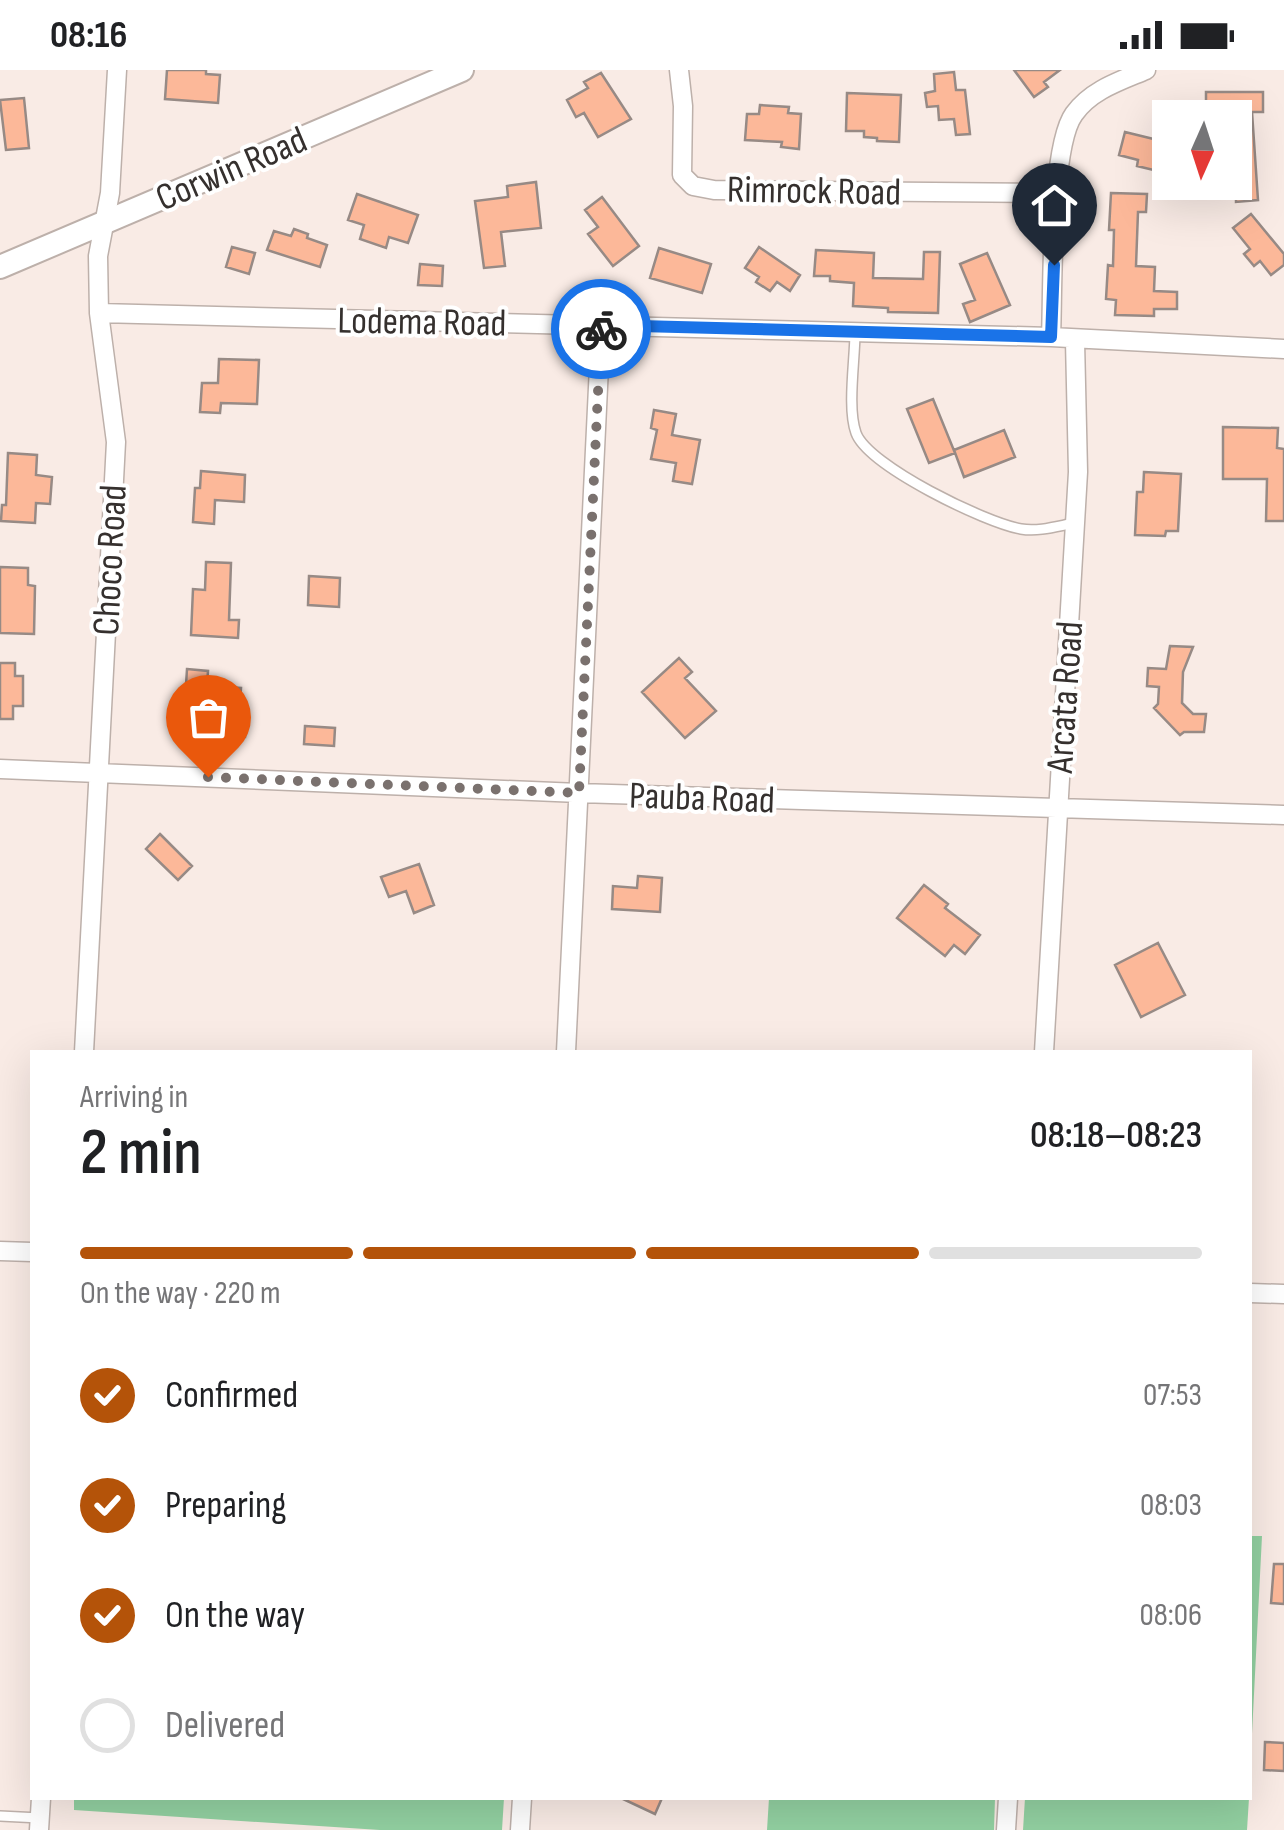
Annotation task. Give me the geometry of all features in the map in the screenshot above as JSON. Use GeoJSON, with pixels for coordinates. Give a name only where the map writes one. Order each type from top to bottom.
{"type":"FeatureCollection","features":[{"type":"Feature","properties":{"kind":"main road","name":"Corwin Road"},"geometry":{"type":"LineString","coordinates":[[0,266],[462,70]]}},
{"type":"Feature","properties":{"kind":"street","name":"Choco Road"},"geometry":{"type":"LineString","coordinates":[[84,1050],[116,442],[99,313],[98,256],[106,221],[117,70]]}},
{"type":"Feature","properties":{"kind":"street","name":"Rimrock Road"},"geometry":{"type":"LineString","coordinates":[[679,70],[684,106],[682,176],[693,186],[714,190],[1056,193]]}},
{"type":"Feature","properties":{"kind":"street"},"geometry":{"type":"LineString","coordinates":[[1051,337],[1056,193],[1062,143],[1072,115],[1099,90],[1146,70]]}},
{"type":"Feature","properties":{"kind":"street","name":"Lodema Road"},"geometry":{"type":"LineString","coordinates":[[99,313],[1051,337],[1284,350]]}},
{"type":"Feature","properties":{"kind":"street"},"geometry":{"type":"LineString","coordinates":[[566,1050],[601,325]]}},
{"type":"Feature","properties":{"kind":"street","name":"Arcata Road"},"geometry":{"type":"LineString","coordinates":[[1044,1050],[1078,472],[1075,341]]}},
{"type":"Feature","properties":{"kind":"street","name":"Pauba Road"},"geometry":{"type":"LineString","coordinates":[[0,768],[579,793],[1284,815]]}},
{"type":"Feature","properties":{"kind":"street"},"geometry":{"type":"LineString","coordinates":[[0,1251],[30,1252]]}},
{"type":"Feature","properties":{"kind":"street"},"geometry":{"type":"LineString","coordinates":[[1252,1293],[1284,1294]]}},
{"type":"Feature","properties":{"kind":"street"},"geometry":{"type":"LineString","coordinates":[[520,1830],[522,1800]]}},
{"type":"Feature","properties":{"kind":"street"},"geometry":{"type":"LineString","coordinates":[[1006,1830],[1008,1800]]}},
{"type":"Feature","properties":{"kind":"lane"},"geometry":{"type":"LineString","coordinates":[[855,332],[854,430],[876,457],[990,520],[1032,530],[1075,522]]}},
{"type":"Feature","properties":{"kind":"lane"},"geometry":{"type":"LineString","coordinates":[[0,1816],[40,1824]]}},
{"type":"Feature","properties":{"kind":"green space"},"geometry":{"type":"Polygon","coordinates":[[[1252,1536],[1262,1536],[1252,1734],[1252,1536]]]}},
{"type":"Feature","properties":{"kind":"green space"},"geometry":{"type":"Polygon","coordinates":[[[74,1800],[504,1800],[502,1830],[380,1830],[74,1810],[74,1800]]]}},
{"type":"Feature","properties":{"kind":"green space"},"geometry":{"type":"Polygon","coordinates":[[[769,1800],[995,1800],[994,1830],[767,1830],[769,1800]]]}},
{"type":"Feature","properties":{"kind":"green space"},"geometry":{"type":"Polygon","coordinates":[[[1025,1800],[1249,1800],[1247,1830],[1023,1830],[1025,1800]]]}},
{"type":"Feature","properties":{"kind":"building"},"geometry":{"type":"Polygon","coordinates":[[[167,70],[206,70],[206,74],[220,75],[218,103],[165,99],[167,70]]]}},
{"type":"Feature","properties":{"kind":"building"},"geometry":{"type":"Polygon","coordinates":[[[1014,70],[1060,70],[1044,82],[1048,87],[1034,97],[1014,70]]]}},
{"type":"Feature","properties":{"kind":"building"},"geometry":{"type":"Polygon","coordinates":[[[954,72],[956,90],[965,90],[970,134],[956,135],[954,119],[939,120],[938,106],[927,107],[925,93],[935,91],[934,74],[954,72]]]}},
{"type":"Feature","properties":{"kind":"building"},"geometry":{"type":"Polygon","coordinates":[[[601,73],[631,119],[598,137],[584,113],[576,117],[567,100],[588,88],[584,82],[601,73]]]}},
{"type":"Feature","properties":{"kind":"building"},"geometry":{"type":"Polygon","coordinates":[[[1206,92],[1263,92],[1263,112],[1252,112],[1252,100],[1206,100],[1206,92]]]}},
{"type":"Feature","properties":{"kind":"building"},"geometry":{"type":"Polygon","coordinates":[[[847,93],[901,95],[899,142],[864,137],[864,131],[846,131],[847,93]]]}},
{"type":"Feature","properties":{"kind":"building"},"geometry":{"type":"Polygon","coordinates":[[[24,98],[29,148],[6,150],[0,100],[24,98]]]}},
{"type":"Feature","properties":{"kind":"building"},"geometry":{"type":"Polygon","coordinates":[[[760,105],[789,107],[788,113],[801,114],[799,149],[781,147],[782,142],[745,140],[747,114],[759,114],[760,105]]]}},
{"type":"Feature","properties":{"kind":"building"},"geometry":{"type":"Polygon","coordinates":[[[1252,112],[1258,200],[1236,202],[1252,200],[1252,112]]]}},
{"type":"Feature","properties":{"kind":"building"},"geometry":{"type":"Polygon","coordinates":[[[1125,132],[1152,139],[1152,170],[1137,166],[1138,160],[1119,155],[1125,132]]]}},
{"type":"Feature","properties":{"kind":"building"},"geometry":{"type":"Polygon","coordinates":[[[536,182],[541,228],[501,232],[505,266],[484,268],[475,201],[508,197],[507,186],[536,182]]]}},
{"type":"Feature","properties":{"kind":"building"},"geometry":{"type":"Polygon","coordinates":[[[1111,193],[1147,194],[1146,212],[1138,212],[1136,266],[1155,267],[1154,291],[1177,292],[1177,309],[1154,309],[1154,316],[1115,315],[1116,300],[1106,299],[1108,265],[1113,266],[1114,230],[1109,230],[1111,193]]]}},
{"type":"Feature","properties":{"kind":"building"},"geometry":{"type":"Polygon","coordinates":[[[357,194],[418,215],[408,243],[389,237],[386,248],[360,239],[364,225],[348,220],[357,194]]]}},
{"type":"Feature","properties":{"kind":"building"},"geometry":{"type":"Polygon","coordinates":[[[602,197],[639,246],[613,266],[588,234],[598,227],[585,210],[602,197]]]}},
{"type":"Feature","properties":{"kind":"building"},"geometry":{"type":"Polygon","coordinates":[[[1251,214],[1284,254],[1284,265],[1271,275],[1260,261],[1254,266],[1244,254],[1250,249],[1233,228],[1251,214]]]}},
{"type":"Feature","properties":{"kind":"building"},"geometry":{"type":"Polygon","coordinates":[[[294,229],[327,245],[320,267],[267,250],[274,231],[291,236],[294,229]]]}},
{"type":"Feature","properties":{"kind":"building"},"geometry":{"type":"Polygon","coordinates":[[[232,247],[255,253],[249,274],[226,267],[232,247]]]}},
{"type":"Feature","properties":{"kind":"building"},"geometry":{"type":"Polygon","coordinates":[[[759,247],[800,275],[790,291],[777,282],[770,291],[745,268],[759,247]]]}},
{"type":"Feature","properties":{"kind":"building"},"geometry":{"type":"Polygon","coordinates":[[[659,248],[711,264],[702,293],[650,278],[659,248]]]}},
{"type":"Feature","properties":{"kind":"building"},"geometry":{"type":"Polygon","coordinates":[[[816,250],[874,253],[873,278],[923,279],[924,252],[940,252],[938,313],[888,312],[888,308],[853,306],[854,283],[814,276],[816,250]]]}},
{"type":"Feature","properties":{"kind":"building"},"geometry":{"type":"Polygon","coordinates":[[[987,253],[1010,305],[970,322],[963,304],[975,300],[960,264],[987,253]]]}},
{"type":"Feature","properties":{"kind":"building"},"geometry":{"type":"Polygon","coordinates":[[[420,264],[443,266],[442,286],[418,285],[420,264]]]}},
{"type":"Feature","properties":{"kind":"building"},"geometry":{"type":"Polygon","coordinates":[[[219,359],[259,360],[257,404],[221,403],[220,413],[200,412],[202,383],[218,383],[219,359]]]}},
{"type":"Feature","properties":{"kind":"building"},"geometry":{"type":"Polygon","coordinates":[[[933,399],[955,453],[929,463],[907,409],[933,399]]]}},
{"type":"Feature","properties":{"kind":"building"},"geometry":{"type":"Polygon","coordinates":[[[654,410],[676,414],[672,435],[700,440],[692,484],[673,481],[676,463],[651,459],[657,430],[651,428],[654,410]]]}},
{"type":"Feature","properties":{"kind":"building"},"geometry":{"type":"Polygon","coordinates":[[[1223,427],[1278,428],[1277,448],[1284,449],[1284,521],[1266,521],[1267,479],[1223,479],[1223,427]]]}},
{"type":"Feature","properties":{"kind":"building"},"geometry":{"type":"Polygon","coordinates":[[[1004,430],[1015,457],[964,477],[954,450],[1004,430]]]}},
{"type":"Feature","properties":{"kind":"building"},"geometry":{"type":"Polygon","coordinates":[[[8,453],[37,455],[36,475],[52,477],[50,504],[36,503],[35,523],[1,521],[2,505],[6,505],[8,453]]]}},
{"type":"Feature","properties":{"kind":"building"},"geometry":{"type":"Polygon","coordinates":[[[201,471],[245,475],[244,502],[215,500],[214,524],[193,522],[195,488],[200,488],[201,471]]]}},
{"type":"Feature","properties":{"kind":"building"},"geometry":{"type":"Polygon","coordinates":[[[1144,472],[1181,474],[1178,531],[1166,531],[1165,536],[1135,535],[1137,492],[1143,492],[1144,472]]]}},
{"type":"Feature","properties":{"kind":"building"},"geometry":{"type":"Polygon","coordinates":[[[206,562],[231,563],[229,620],[239,620],[238,638],[191,635],[193,589],[205,590],[206,562]]]}},
{"type":"Feature","properties":{"kind":"building"},"geometry":{"type":"Polygon","coordinates":[[[0,567],[28,568],[28,585],[35,586],[34,634],[0,633],[0,567]]]}},
{"type":"Feature","properties":{"kind":"building"},"geometry":{"type":"Polygon","coordinates":[[[309,576],[340,578],[339,607],[308,605],[309,576]]]}},
{"type":"Feature","properties":{"kind":"building"},"geometry":{"type":"Polygon","coordinates":[[[1170,646],[1193,647],[1183,672],[1182,703],[1193,714],[1206,714],[1204,732],[1180,735],[1154,708],[1159,687],[1147,686],[1148,668],[1166,669],[1170,646]]]}},
{"type":"Feature","properties":{"kind":"building"},"geometry":{"type":"Polygon","coordinates":[[[679,658],[692,672],[685,678],[716,711],[685,738],[642,692],[679,658]]]}},
{"type":"Feature","properties":{"kind":"building"},"geometry":{"type":"Polygon","coordinates":[[[0,663],[15,663],[15,676],[23,676],[23,706],[13,706],[13,719],[0,719],[0,663]]]}},
{"type":"Feature","properties":{"kind":"building"},"geometry":{"type":"Polygon","coordinates":[[[187,669],[208,671],[207,686],[241,688],[239,718],[247,719],[245,737],[183,733],[187,669]]]}},
{"type":"Feature","properties":{"kind":"building"},"geometry":{"type":"Polygon","coordinates":[[[305,726],[335,728],[334,746],[304,744],[305,726]]]}},
{"type":"Feature","properties":{"kind":"building"},"geometry":{"type":"Polygon","coordinates":[[[160,834],[192,866],[178,880],[146,849],[160,834]]]}},
{"type":"Feature","properties":{"kind":"building"},"geometry":{"type":"Polygon","coordinates":[[[419,864],[434,905],[414,913],[406,891],[389,897],[381,877],[419,864]]]}},
{"type":"Feature","properties":{"kind":"building"},"geometry":{"type":"Polygon","coordinates":[[[638,876],[662,878],[660,912],[612,909],[613,886],[637,888],[638,876]]]}},
{"type":"Feature","properties":{"kind":"building"},"geometry":{"type":"Polygon","coordinates":[[[924,885],[948,904],[945,908],[980,935],[965,954],[954,945],[945,956],[897,918],[924,885]]]}},
{"type":"Feature","properties":{"kind":"building"},"geometry":{"type":"Polygon","coordinates":[[[1158,943],[1185,995],[1141,1017],[1115,965],[1158,943]]]}},
{"type":"Feature","properties":{"kind":"building"},"geometry":{"type":"Polygon","coordinates":[[[1274,1564],[1284,1564],[1284,1604],[1271,1603],[1274,1564]]]}},
{"type":"Feature","properties":{"kind":"building"},"geometry":{"type":"Polygon","coordinates":[[[1265,1742],[1284,1743],[1284,1771],[1264,1770],[1265,1742]]]}},
{"type":"Feature","properties":{"kind":"building"},"geometry":{"type":"Polygon","coordinates":[[[625,1800],[661,1800],[655,1814],[625,1800]]]}},
{"type":"Feature","properties":{"kind":"way so far"},"geometry":{"type":"LineString","coordinates":[[208,777],[579,793],[601,329]]}},
{"type":"Feature","properties":{"kind":"route"},"geometry":{"type":"LineString","coordinates":[[601,329],[601,325],[1051,337],[1054,265]]}}]}
